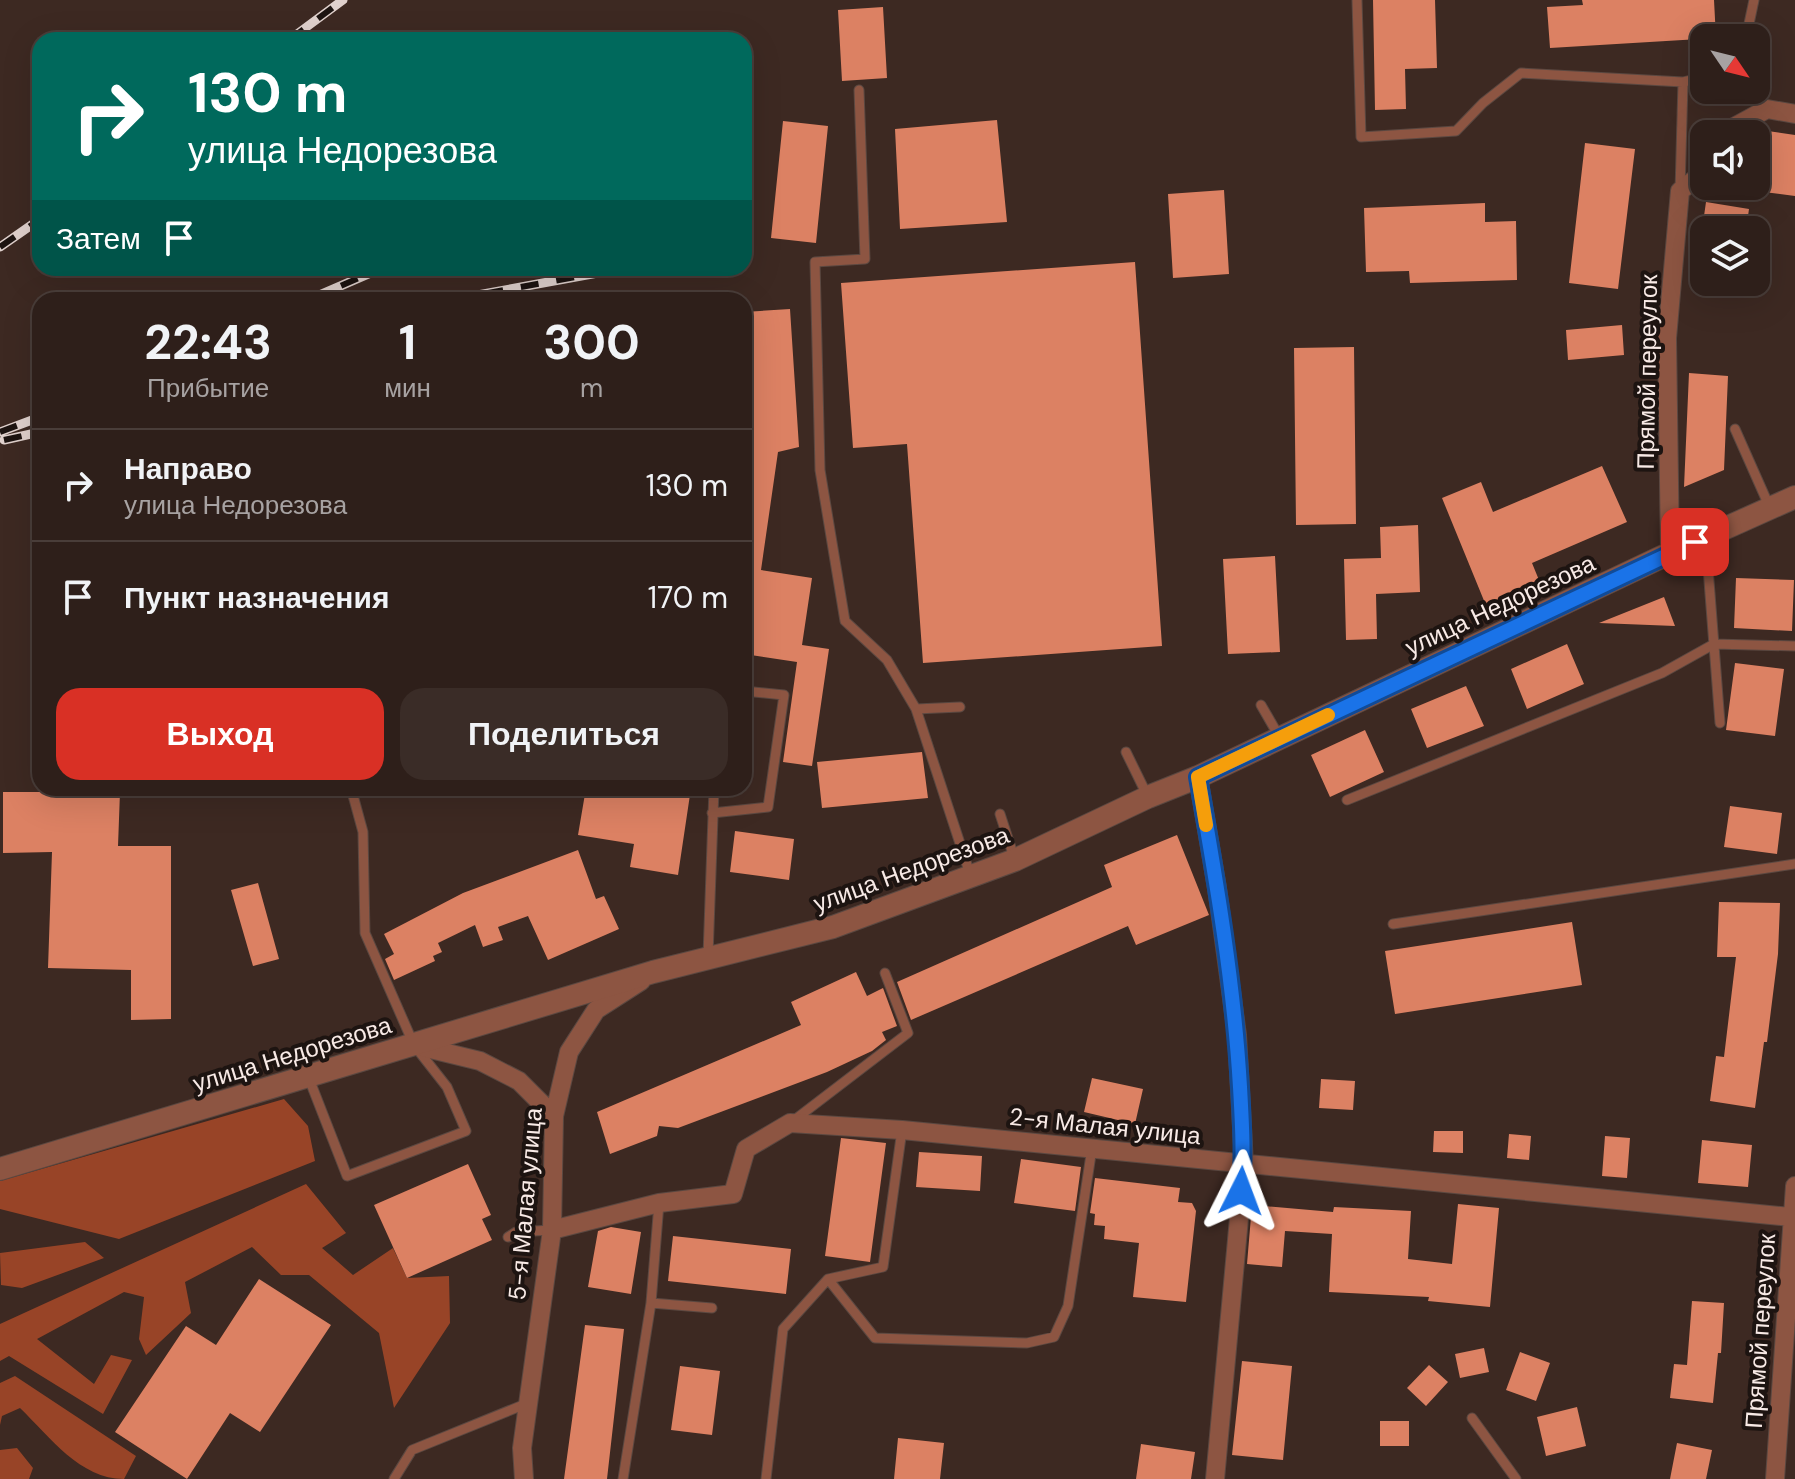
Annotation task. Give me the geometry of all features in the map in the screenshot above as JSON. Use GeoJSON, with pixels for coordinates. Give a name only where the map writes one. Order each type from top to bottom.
{"type":"FeatureCollection","features":[{"type":"Feature","properties":{"kind":"street"},"geometry":{"type":"LineString","coordinates":[[1747,120],[1767,109],[1795,114]]}},
{"type":"Feature","properties":{"kind":"street"},"geometry":{"type":"LineString","coordinates":[[1680,191],[1690,183]]}},
{"type":"Feature","properties":{"kind":"street","name":"Прямой переулок"},"geometry":{"type":"LineString","coordinates":[[1670,553],[1667,338],[1680,191]]}},
{"type":"Feature","properties":{"kind":"street","name":"улица Недорезова"},"geometry":{"type":"LineString","coordinates":[[0,1169],[653,972],[833,927],[971,877],[1198,777],[1795,497]]}},
{"type":"Feature","properties":{"kind":"street"},"geometry":{"type":"LineString","coordinates":[[1198,777],[1237,1035],[1244,1164],[1215,1479]]}},
{"type":"Feature","properties":{"kind":"street","name":"5-я Малая улица"},"geometry":{"type":"LineString","coordinates":[[524,1479],[522,1448],[552,1230],[554,1116],[569,1052],[596,1010],[653,972]]}},
{"type":"Feature","properties":{"kind":"street"},"geometry":{"type":"LineString","coordinates":[[414,1045],[480,1061],[519,1081],[554,1116]]}},
{"type":"Feature","properties":{"kind":"street"},"geometry":{"type":"LineString","coordinates":[[552,1230],[659,1203],[733,1194],[746,1149],[790,1123]]}},
{"type":"Feature","properties":{"kind":"street","name":"2-я Малая улица"},"geometry":{"type":"LineString","coordinates":[[790,1123],[902,1130],[1791,1217]]}},
{"type":"Feature","properties":{"kind":"street","name":"Прямой переулок"},"geometry":{"type":"LineString","coordinates":[[1775,1479],[1795,1186]]}},
{"type":"Feature","properties":{"kind":"lane"},"geometry":{"type":"LineString","coordinates":[[1357,0],[1361,137],[1456,131],[1483,103],[1521,73],[1690,80]]}},
{"type":"Feature","properties":{"kind":"lane"},"geometry":{"type":"LineString","coordinates":[[1749,24],[1754,0]]}},
{"type":"Feature","properties":{"kind":"lane"},"geometry":{"type":"LineString","coordinates":[[1680,191],[1683,82]]}},
{"type":"Feature","properties":{"kind":"lane"},"geometry":{"type":"LineString","coordinates":[[859,90],[865,259],[815,262],[820,470],[845,621],[887,660],[916,709],[971,877]]}},
{"type":"Feature","properties":{"kind":"lane"},"geometry":{"type":"LineString","coordinates":[[1735,429],[1770,508]]}},
{"type":"Feature","properties":{"kind":"lane"},"geometry":{"type":"LineString","coordinates":[[1707,555],[1720,723]]}},
{"type":"Feature","properties":{"kind":"lane"},"geometry":{"type":"LineString","coordinates":[[1347,800],[1647,680],[1714,644],[1795,646]]}},
{"type":"Feature","properties":{"kind":"lane"},"geometry":{"type":"LineString","coordinates":[[712,813],[768,807],[784,695],[752,692]]}},
{"type":"Feature","properties":{"kind":"lane"},"geometry":{"type":"LineString","coordinates":[[1261,705],[1280,738]]}},
{"type":"Feature","properties":{"kind":"lane"},"geometry":{"type":"LineString","coordinates":[[916,709],[960,707]]}},
{"type":"Feature","properties":{"kind":"lane"},"geometry":{"type":"LineString","coordinates":[[1126,752],[1148,797]]}},
{"type":"Feature","properties":{"kind":"lane"},"geometry":{"type":"LineString","coordinates":[[308,1074],[347,1176],[466,1131],[447,1087],[414,1045],[365,933],[363,832],[353,796]]}},
{"type":"Feature","properties":{"kind":"lane"},"geometry":{"type":"LineString","coordinates":[[708,960],[713,796]]}},
{"type":"Feature","properties":{"kind":"lane"},"geometry":{"type":"LineString","coordinates":[[1000,814],[1015,860]]}},
{"type":"Feature","properties":{"kind":"lane"},"geometry":{"type":"LineString","coordinates":[[1393,924],[1795,864]]}},
{"type":"Feature","properties":{"kind":"lane"},"geometry":{"type":"LineString","coordinates":[[790,1123],[908,1033],[885,973]]}},
{"type":"Feature","properties":{"kind":"lane"},"geometry":{"type":"LineString","coordinates":[[766,1479],[783,1329],[828,1279],[883,1267],[902,1130]]}},
{"type":"Feature","properties":{"kind":"lane"},"geometry":{"type":"LineString","coordinates":[[828,1279],[875,1338],[1027,1343],[1054,1337],[1068,1306],[1092,1148]]}},
{"type":"Feature","properties":{"kind":"lane"},"geometry":{"type":"LineString","coordinates":[[623,1479],[651,1303],[659,1203]]}},
{"type":"Feature","properties":{"kind":"lane"},"geometry":{"type":"LineString","coordinates":[[508,1237],[516,1232],[552,1230]]}},
{"type":"Feature","properties":{"kind":"lane"},"geometry":{"type":"LineString","coordinates":[[651,1303],[712,1308]]}},
{"type":"Feature","properties":{"kind":"lane"},"geometry":{"type":"LineString","coordinates":[[394,1479],[412,1450],[528,1403]]}},
{"type":"Feature","properties":{"kind":"lane"},"geometry":{"type":"LineString","coordinates":[[1472,1418],[1516,1479]]}},
{"type":"Feature","properties":{"kind":"shaded area"},"geometry":{"type":"Polygon","coordinates":[[[284,1099],[308,1126],[315,1161],[119,1239],[0,1209],[0,1181],[284,1099]]]}},
{"type":"Feature","properties":{"kind":"shaded area"},"geometry":{"type":"Polygon","coordinates":[[[306,1184],[346,1233],[322,1248],[353,1275],[393,1248],[407,1278],[449,1276],[450,1323],[394,1408],[379,1333],[309,1275],[281,1275],[252,1247],[185,1282],[191,1313],[146,1355],[139,1339],[144,1297],[124,1292],[37,1339],[94,1384],[111,1355],[132,1360],[103,1414],[9,1356],[0,1361],[0,1324],[306,1184]]]}},
{"type":"Feature","properties":{"kind":"shaded area"},"geometry":{"type":"Polygon","coordinates":[[[85,1242],[104,1258],[22,1288],[1,1285],[0,1253],[85,1242]]]}},
{"type":"Feature","properties":{"kind":"shaded area"},"geometry":{"type":"Polygon","coordinates":[[[15,1376],[136,1456],[124,1479],[93,1472],[80,1464],[20,1408],[2,1416],[0,1425],[0,1383],[15,1376]]]}},
{"type":"Feature","properties":{"kind":"shaded area"},"geometry":{"type":"Polygon","coordinates":[[[17,1448],[33,1468],[29,1479],[0,1479],[0,1450],[17,1448]]]}},
{"type":"Feature","properties":{"kind":"building"},"geometry":{"type":"Polygon","coordinates":[[[1373,0],[1435,0],[1437,68],[1405,69],[1406,109],[1375,110],[1373,0]]]}},
{"type":"Feature","properties":{"kind":"building"},"geometry":{"type":"Polygon","coordinates":[[[1582,0],[1714,0],[1715,24],[1690,24],[1690,40],[1550,48],[1547,7],[1583,5],[1582,0]]]}},
{"type":"Feature","properties":{"kind":"building"},"geometry":{"type":"Polygon","coordinates":[[[883,7],[887,78],[842,81],[838,10],[883,7]]]}},
{"type":"Feature","properties":{"kind":"building"},"geometry":{"type":"Polygon","coordinates":[[[997,120],[1007,222],[900,229],[895,129],[997,120]]]}},
{"type":"Feature","properties":{"kind":"building"},"geometry":{"type":"Polygon","coordinates":[[[783,121],[828,126],[816,243],[771,238],[783,121]]]}},
{"type":"Feature","properties":{"kind":"building"},"geometry":{"type":"Polygon","coordinates":[[[1770,131],[1795,135],[1795,196],[1770,193],[1770,131]]]}},
{"type":"Feature","properties":{"kind":"building"},"geometry":{"type":"Polygon","coordinates":[[[1585,143],[1635,149],[1618,289],[1569,283],[1585,143]]]}},
{"type":"Feature","properties":{"kind":"building"},"geometry":{"type":"Polygon","coordinates":[[[1224,190],[1229,274],[1173,278],[1168,194],[1224,190]]]}},
{"type":"Feature","properties":{"kind":"building"},"geometry":{"type":"Polygon","coordinates":[[[1706,202],[1749,209],[1748,216],[1704,216],[1706,202]]]}},
{"type":"Feature","properties":{"kind":"building"},"geometry":{"type":"Polygon","coordinates":[[[1485,203],[1485,222],[1516,221],[1517,280],[1410,283],[1409,271],[1366,272],[1364,208],[1485,203]]]}},
{"type":"Feature","properties":{"kind":"building"},"geometry":{"type":"Polygon","coordinates":[[[1135,262],[1162,646],[923,663],[907,444],[853,448],[841,283],[1135,262]]]}},
{"type":"Feature","properties":{"kind":"building"},"geometry":{"type":"Polygon","coordinates":[[[790,309],[799,447],[778,452],[761,570],[812,578],[802,645],[829,649],[812,766],[783,762],[797,662],[752,655],[752,311],[790,309]]]}},
{"type":"Feature","properties":{"kind":"building"},"geometry":{"type":"Polygon","coordinates":[[[1622,325],[1624,355],[1568,360],[1566,330],[1622,325]]]}},
{"type":"Feature","properties":{"kind":"building"},"geometry":{"type":"Polygon","coordinates":[[[1354,347],[1356,524],[1296,525],[1294,348],[1354,347]]]}},
{"type":"Feature","properties":{"kind":"building"},"geometry":{"type":"Polygon","coordinates":[[[1689,373],[1728,376],[1724,470],[1684,487],[1689,373]]]}},
{"type":"Feature","properties":{"kind":"building"},"geometry":{"type":"Polygon","coordinates":[[[1602,466],[1627,522],[1532,563],[1541,585],[1487,608],[1442,498],[1481,482],[1493,512],[1602,466]]]}},
{"type":"Feature","properties":{"kind":"building"},"geometry":{"type":"Polygon","coordinates":[[[1418,525],[1420,592],[1376,594],[1377,639],[1346,640],[1344,559],[1381,558],[1380,527],[1418,525]]]}},
{"type":"Feature","properties":{"kind":"building"},"geometry":{"type":"Polygon","coordinates":[[[1275,556],[1280,652],[1228,654],[1223,559],[1275,556]]]}},
{"type":"Feature","properties":{"kind":"building"},"geometry":{"type":"Polygon","coordinates":[[[1736,578],[1794,580],[1792,631],[1734,628],[1736,578]]]}},
{"type":"Feature","properties":{"kind":"building"},"geometry":{"type":"Polygon","coordinates":[[[1664,597],[1675,626],[1599,623],[1664,597]]]}},
{"type":"Feature","properties":{"kind":"building"},"geometry":{"type":"Polygon","coordinates":[[[1567,644],[1584,684],[1527,709],[1511,669],[1567,644]]]}},
{"type":"Feature","properties":{"kind":"building"},"geometry":{"type":"Polygon","coordinates":[[[1735,663],[1784,669],[1775,736],[1726,730],[1735,663]]]}},
{"type":"Feature","properties":{"kind":"building"},"geometry":{"type":"Polygon","coordinates":[[[1466,686],[1484,726],[1427,748],[1411,709],[1466,686]]]}},
{"type":"Feature","properties":{"kind":"building"},"geometry":{"type":"Polygon","coordinates":[[[1365,730],[1384,772],[1330,797],[1311,755],[1365,730]]]}},
{"type":"Feature","properties":{"kind":"building"},"geometry":{"type":"Polygon","coordinates":[[[922,752],[928,798],[822,808],[817,762],[922,752]]]}},
{"type":"Feature","properties":{"kind":"building"},"geometry":{"type":"Polygon","coordinates":[[[3,792],[32,792],[32,796],[120,796],[118,846],[171,846],[171,1019],[131,1020],[131,970],[48,968],[52,852],[3,853],[3,792]]]}},
{"type":"Feature","properties":{"kind":"building"},"geometry":{"type":"Polygon","coordinates":[[[585,796],[690,796],[678,875],[630,867],[634,844],[578,835],[585,796]]]}},
{"type":"Feature","properties":{"kind":"building"},"geometry":{"type":"Polygon","coordinates":[[[1730,806],[1782,813],[1777,854],[1724,847],[1730,806]]]}},
{"type":"Feature","properties":{"kind":"building"},"geometry":{"type":"Polygon","coordinates":[[[735,831],[794,839],[789,880],[730,872],[735,831]]]}},
{"type":"Feature","properties":{"kind":"building"},"geometry":{"type":"Polygon","coordinates":[[[1177,835],[1209,915],[1136,945],[1128,926],[911,1020],[897,982],[1112,887],[1104,865],[1177,835]]]}},
{"type":"Feature","properties":{"kind":"building"},"geometry":{"type":"Polygon","coordinates":[[[578,850],[596,899],[604,896],[619,929],[548,960],[528,916],[498,927],[503,940],[483,947],[475,925],[438,943],[442,952],[433,956],[435,961],[394,980],[385,959],[394,954],[384,934],[463,893],[578,850]]]}},
{"type":"Feature","properties":{"kind":"building"},"geometry":{"type":"Polygon","coordinates":[[[258,883],[279,959],[253,966],[231,890],[258,883]]]}},
{"type":"Feature","properties":{"kind":"building"},"geometry":{"type":"Polygon","coordinates":[[[1719,902],[1780,903],[1778,954],[1755,1108],[1710,1101],[1716,1056],[1724,1057],[1736,957],[1717,957],[1719,902]]]}},
{"type":"Feature","properties":{"kind":"building"},"geometry":{"type":"Polygon","coordinates":[[[1572,922],[1582,985],[1395,1014],[1385,951],[1572,922]]]}},
{"type":"Feature","properties":{"kind":"building"},"geometry":{"type":"Polygon","coordinates":[[[856,972],[867,996],[883,988],[897,1026],[882,1032],[886,1040],[872,1051],[827,1072],[678,1128],[659,1126],[657,1136],[610,1154],[597,1112],[801,1025],[791,1002],[856,972]]]}},
{"type":"Feature","properties":{"kind":"building"},"geometry":{"type":"Polygon","coordinates":[[[1092,1078],[1143,1089],[1135,1124],[1084,1112],[1092,1078]]]}},
{"type":"Feature","properties":{"kind":"building"},"geometry":{"type":"Polygon","coordinates":[[[1321,1079],[1355,1081],[1353,1110],[1319,1108],[1321,1079]]]}},
{"type":"Feature","properties":{"kind":"building"},"geometry":{"type":"Polygon","coordinates":[[[1434,1131],[1463,1131],[1463,1153],[1433,1152],[1434,1131]]]}},
{"type":"Feature","properties":{"kind":"building"},"geometry":{"type":"Polygon","coordinates":[[[1509,1134],[1531,1136],[1529,1160],[1507,1158],[1509,1134]]]}},
{"type":"Feature","properties":{"kind":"building"},"geometry":{"type":"Polygon","coordinates":[[[1605,1136],[1630,1138],[1627,1178],[1602,1176],[1605,1136]]]}},
{"type":"Feature","properties":{"kind":"building"},"geometry":{"type":"Polygon","coordinates":[[[841,1138],[886,1143],[870,1262],[825,1256],[841,1138]]]}},
{"type":"Feature","properties":{"kind":"building"},"geometry":{"type":"Polygon","coordinates":[[[1702,1140],[1752,1145],[1748,1187],[1698,1183],[1702,1140]]]}},
{"type":"Feature","properties":{"kind":"building"},"geometry":{"type":"Polygon","coordinates":[[[919,1152],[982,1156],[980,1191],[916,1187],[919,1152]]]}},
{"type":"Feature","properties":{"kind":"building"},"geometry":{"type":"Polygon","coordinates":[[[1021,1159],[1081,1167],[1075,1211],[1014,1203],[1021,1159]]]}},
{"type":"Feature","properties":{"kind":"building"},"geometry":{"type":"Polygon","coordinates":[[[468,1164],[491,1215],[482,1219],[492,1240],[407,1278],[374,1205],[468,1164]]]}},
{"type":"Feature","properties":{"kind":"building"},"geometry":{"type":"Polygon","coordinates":[[[1095,1178],[1180,1188],[1178,1202],[1192,1203],[1196,1211],[1186,1302],[1133,1297],[1139,1243],[1104,1239],[1105,1226],[1094,1225],[1095,1214],[1090,1213],[1095,1178]]]}},
{"type":"Feature","properties":{"kind":"building"},"geometry":{"type":"Polygon","coordinates":[[[1458,1204],[1499,1208],[1490,1307],[1428,1301],[1429,1297],[1329,1292],[1332,1234],[1285,1231],[1282,1267],[1247,1264],[1252,1205],[1333,1212],[1334,1207],[1411,1211],[1408,1259],[1452,1264],[1458,1204]]]}},
{"type":"Feature","properties":{"kind":"building"},"geometry":{"type":"Polygon","coordinates":[[[611,1227],[641,1232],[631,1294],[588,1287],[598,1231],[611,1227]]]}},
{"type":"Feature","properties":{"kind":"building"},"geometry":{"type":"Polygon","coordinates":[[[673,1236],[791,1249],[786,1294],[668,1281],[673,1236]]]}},
{"type":"Feature","properties":{"kind":"building"},"geometry":{"type":"Polygon","coordinates":[[[259,1279],[331,1325],[260,1432],[230,1413],[187,1479],[115,1432],[186,1326],[216,1345],[259,1279]]]}},
{"type":"Feature","properties":{"kind":"building"},"geometry":{"type":"Polygon","coordinates":[[[1692,1301],[1724,1303],[1721,1353],[1718,1353],[1713,1403],[1670,1398],[1674,1364],[1687,1365],[1692,1301]]]}},
{"type":"Feature","properties":{"kind":"building"},"geometry":{"type":"Polygon","coordinates":[[[585,1325],[624,1329],[607,1479],[564,1479],[585,1325]]]}},
{"type":"Feature","properties":{"kind":"building"},"geometry":{"type":"Polygon","coordinates":[[[1484,1348],[1489,1372],[1460,1378],[1455,1354],[1484,1348]]]}},
{"type":"Feature","properties":{"kind":"building"},"geometry":{"type":"Polygon","coordinates":[[[1520,1352],[1550,1363],[1536,1401],[1506,1390],[1520,1352]]]}},
{"type":"Feature","properties":{"kind":"building"},"geometry":{"type":"Polygon","coordinates":[[[1242,1361],[1292,1366],[1283,1460],[1232,1455],[1242,1361]]]}},
{"type":"Feature","properties":{"kind":"building"},"geometry":{"type":"Polygon","coordinates":[[[1429,1365],[1448,1382],[1426,1406],[1407,1388],[1429,1365]]]}},
{"type":"Feature","properties":{"kind":"building"},"geometry":{"type":"Polygon","coordinates":[[[680,1366],[720,1371],[712,1435],[671,1430],[680,1366]]]}},
{"type":"Feature","properties":{"kind":"building"},"geometry":{"type":"Polygon","coordinates":[[[1577,1407],[1586,1446],[1546,1456],[1537,1417],[1577,1407]]]}},
{"type":"Feature","properties":{"kind":"building"},"geometry":{"type":"Polygon","coordinates":[[[1380,1421],[1409,1421],[1409,1446],[1380,1446],[1380,1421]]]}},
{"type":"Feature","properties":{"kind":"building"},"geometry":{"type":"Polygon","coordinates":[[[898,1438],[944,1443],[940,1479],[894,1479],[898,1438]]]}},
{"type":"Feature","properties":{"kind":"building"},"geometry":{"type":"Polygon","coordinates":[[[1677,1443],[1712,1450],[1706,1479],[1670,1479],[1677,1443]]]}},
{"type":"Feature","properties":{"kind":"building"},"geometry":{"type":"Polygon","coordinates":[[[1141,1444],[1195,1452],[1191,1479],[1136,1479],[1141,1444]]]}},
{"type":"Feature","properties":{"kind":"railway"},"geometry":{"type":"LineString","coordinates":[[300,32],[343,0]]}},
{"type":"Feature","properties":{"kind":"railway"},"geometry":{"type":"LineString","coordinates":[[0,247],[32,225]]}},
{"type":"Feature","properties":{"kind":"railway"},"geometry":{"type":"LineString","coordinates":[[326,292],[364,276]]}},
{"type":"Feature","properties":{"kind":"railway"},"geometry":{"type":"LineString","coordinates":[[494,292],[581,276]]}},
{"type":"Feature","properties":{"kind":"railway"},"geometry":{"type":"LineString","coordinates":[[0,432],[32,420]]}},
{"type":"Feature","properties":{"kind":"railway"},"geometry":{"type":"LineString","coordinates":[[4,440],[32,434]]}},
{"type":"Feature","properties":{"kind":"slow traffic"},"geometry":{"type":"LineString","coordinates":[[1206,825],[1198,777],[1328,715]]}},
{"type":"Feature","properties":{"kind":"route"},"geometry":{"type":"LineString","coordinates":[[1241,1191],[1244,1164],[1237,1035],[1198,777],[1695,542]]}}]}
